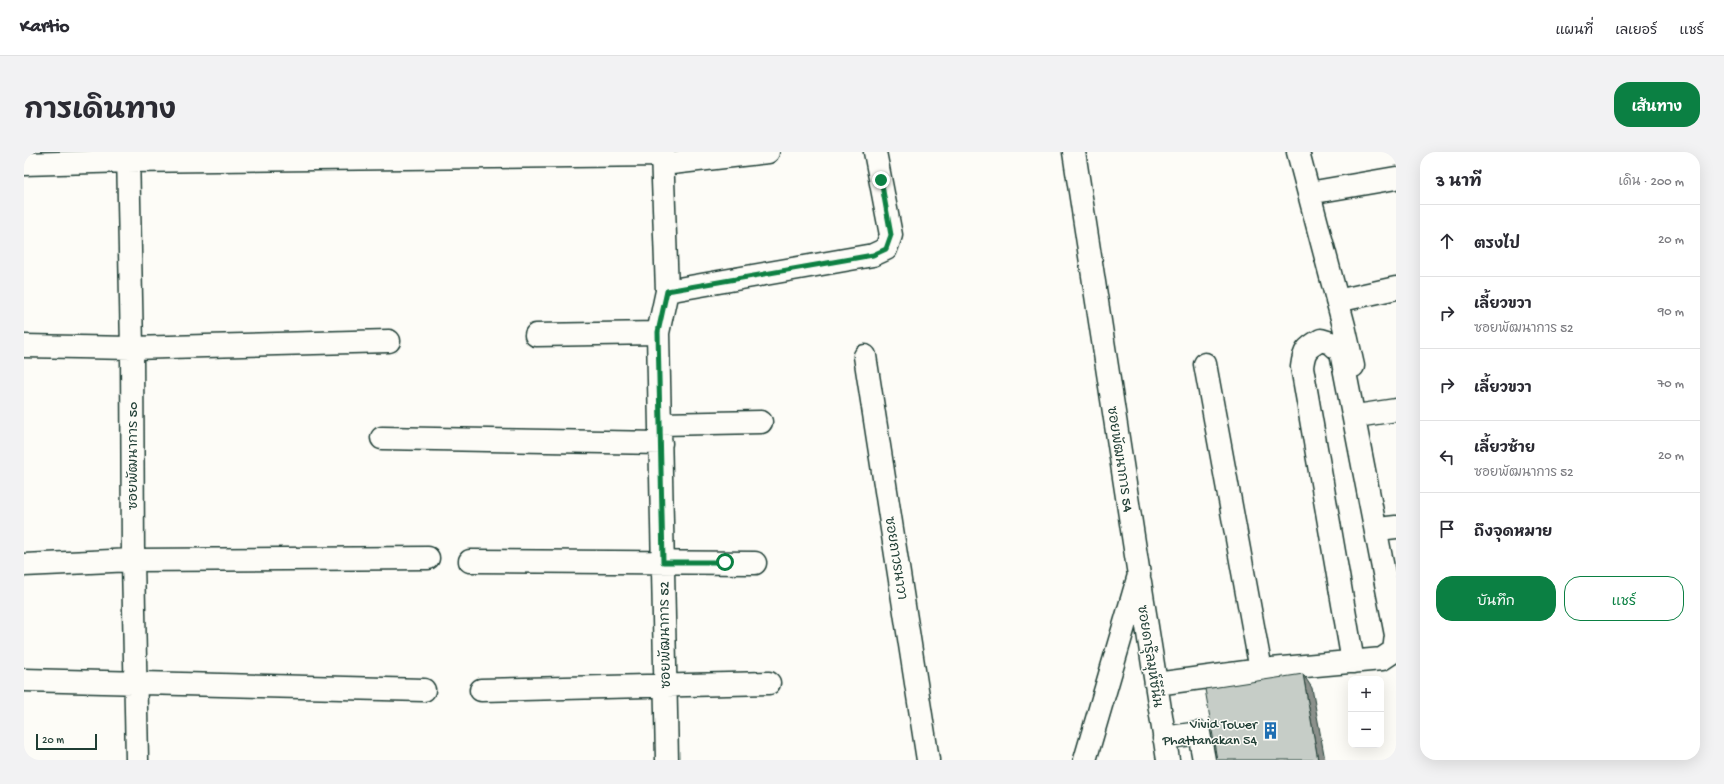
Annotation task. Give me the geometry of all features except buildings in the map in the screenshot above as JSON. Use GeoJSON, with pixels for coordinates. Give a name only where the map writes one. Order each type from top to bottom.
{"type":"FeatureCollection","features":[{"type":"Feature","properties":{"kind":"street"},"geometry":{"type":"LineString","coordinates":[[24,164],[128,156],[662,157],[768,152]]}},
{"type":"Feature","properties":{"kind":"street"},"geometry":{"type":"LineString","coordinates":[[667,291],[873,255],[886,249],[891,235],[876,152]]}},
{"type":"Feature","properties":{"kind":"street","name":"ซอยพัฒนาการ 54"},"geometry":{"type":"LineString","coordinates":[[1074,152],[1139,575],[1085,760]]}},
{"type":"Feature","properties":{"kind":"street"},"geometry":{"type":"LineString","coordinates":[[1298,152],[1337,301],[1363,415],[1392,528],[1396,569]]}},
{"type":"Feature","properties":{"kind":"street","name":"ซอยพัฒนาการ 50"},"geometry":{"type":"LineString","coordinates":[[128,156],[137,760]]}},
{"type":"Feature","properties":{"kind":"street","name":"ซอยพัฒนาการ 52"},"geometry":{"type":"LineString","coordinates":[[662,157],[667,291],[658,332],[667,760]]}},
{"type":"Feature","properties":{"kind":"street"},"geometry":{"type":"LineString","coordinates":[[1309,193],[1396,178]]}},
{"type":"Feature","properties":{"kind":"street"},"geometry":{"type":"LineString","coordinates":[[1337,301],[1396,288]]}},
{"type":"Feature","properties":{"kind":"street"},"geometry":{"type":"LineString","coordinates":[[536,335],[658,332]]}},
{"type":"Feature","properties":{"kind":"street"},"geometry":{"type":"LineString","coordinates":[[1156,684],[1261,670],[1354,662],[1382,659],[1394,651],[1396,635],[1341,352],[1331,343],[1320,340],[1310,346],[1304,354],[1302,367],[1354,662]]}},
{"type":"Feature","properties":{"kind":"street"},"geometry":{"type":"LineString","coordinates":[[24,346],[132,348],[389,342]]}},
{"type":"Feature","properties":{"kind":"street","name":"ซอยถาวรนาวา"},"geometry":{"type":"LineString","coordinates":[[865,356],[928,760]]}},
{"type":"Feature","properties":{"kind":"street"},"geometry":{"type":"LineString","coordinates":[[1205,364],[1261,670]]}},
{"type":"Feature","properties":{"kind":"street"},"geometry":{"type":"LineString","coordinates":[[1363,415],[1396,410]]}},
{"type":"Feature","properties":{"kind":"street"},"geometry":{"type":"LineString","coordinates":[[382,438],[660,433],[761,422]]}},
{"type":"Feature","properties":{"kind":"street"},"geometry":{"type":"LineString","coordinates":[[24,565],[133,560],[428,558]]}},
{"type":"Feature","properties":{"kind":"street"},"geometry":{"type":"LineString","coordinates":[[470,561],[755,563]]}},
{"type":"Feature","properties":{"kind":"street","name":"ซอยดารุ๊ลมุห์ซีนีน"},"geometry":{"type":"LineString","coordinates":[[1139,575],[1168,760]]}},
{"type":"Feature","properties":{"kind":"street"},"geometry":{"type":"LineString","coordinates":[[24,680],[424,690]]}},
{"type":"Feature","properties":{"kind":"street"},"geometry":{"type":"LineString","coordinates":[[481,690],[769,683]]}},
{"type":"Feature","properties":{"kind":"street"},"geometry":{"type":"LineString","coordinates":[[1164,738],[1199,733],[1204,760]]}},
{"type":"Feature","properties":{"kind":"place","name":"Vivid Tower Phattanakan 54"},"geometry":{"type":"Point","coordinates":[1270,731]}},
{"type":"Feature","properties":{"kind":"route"},"geometry":{"type":"LineString","coordinates":[[725,562],[663,562],[658,332],[667,291],[873,255],[886,249],[891,235],[881,180]]}}]}
